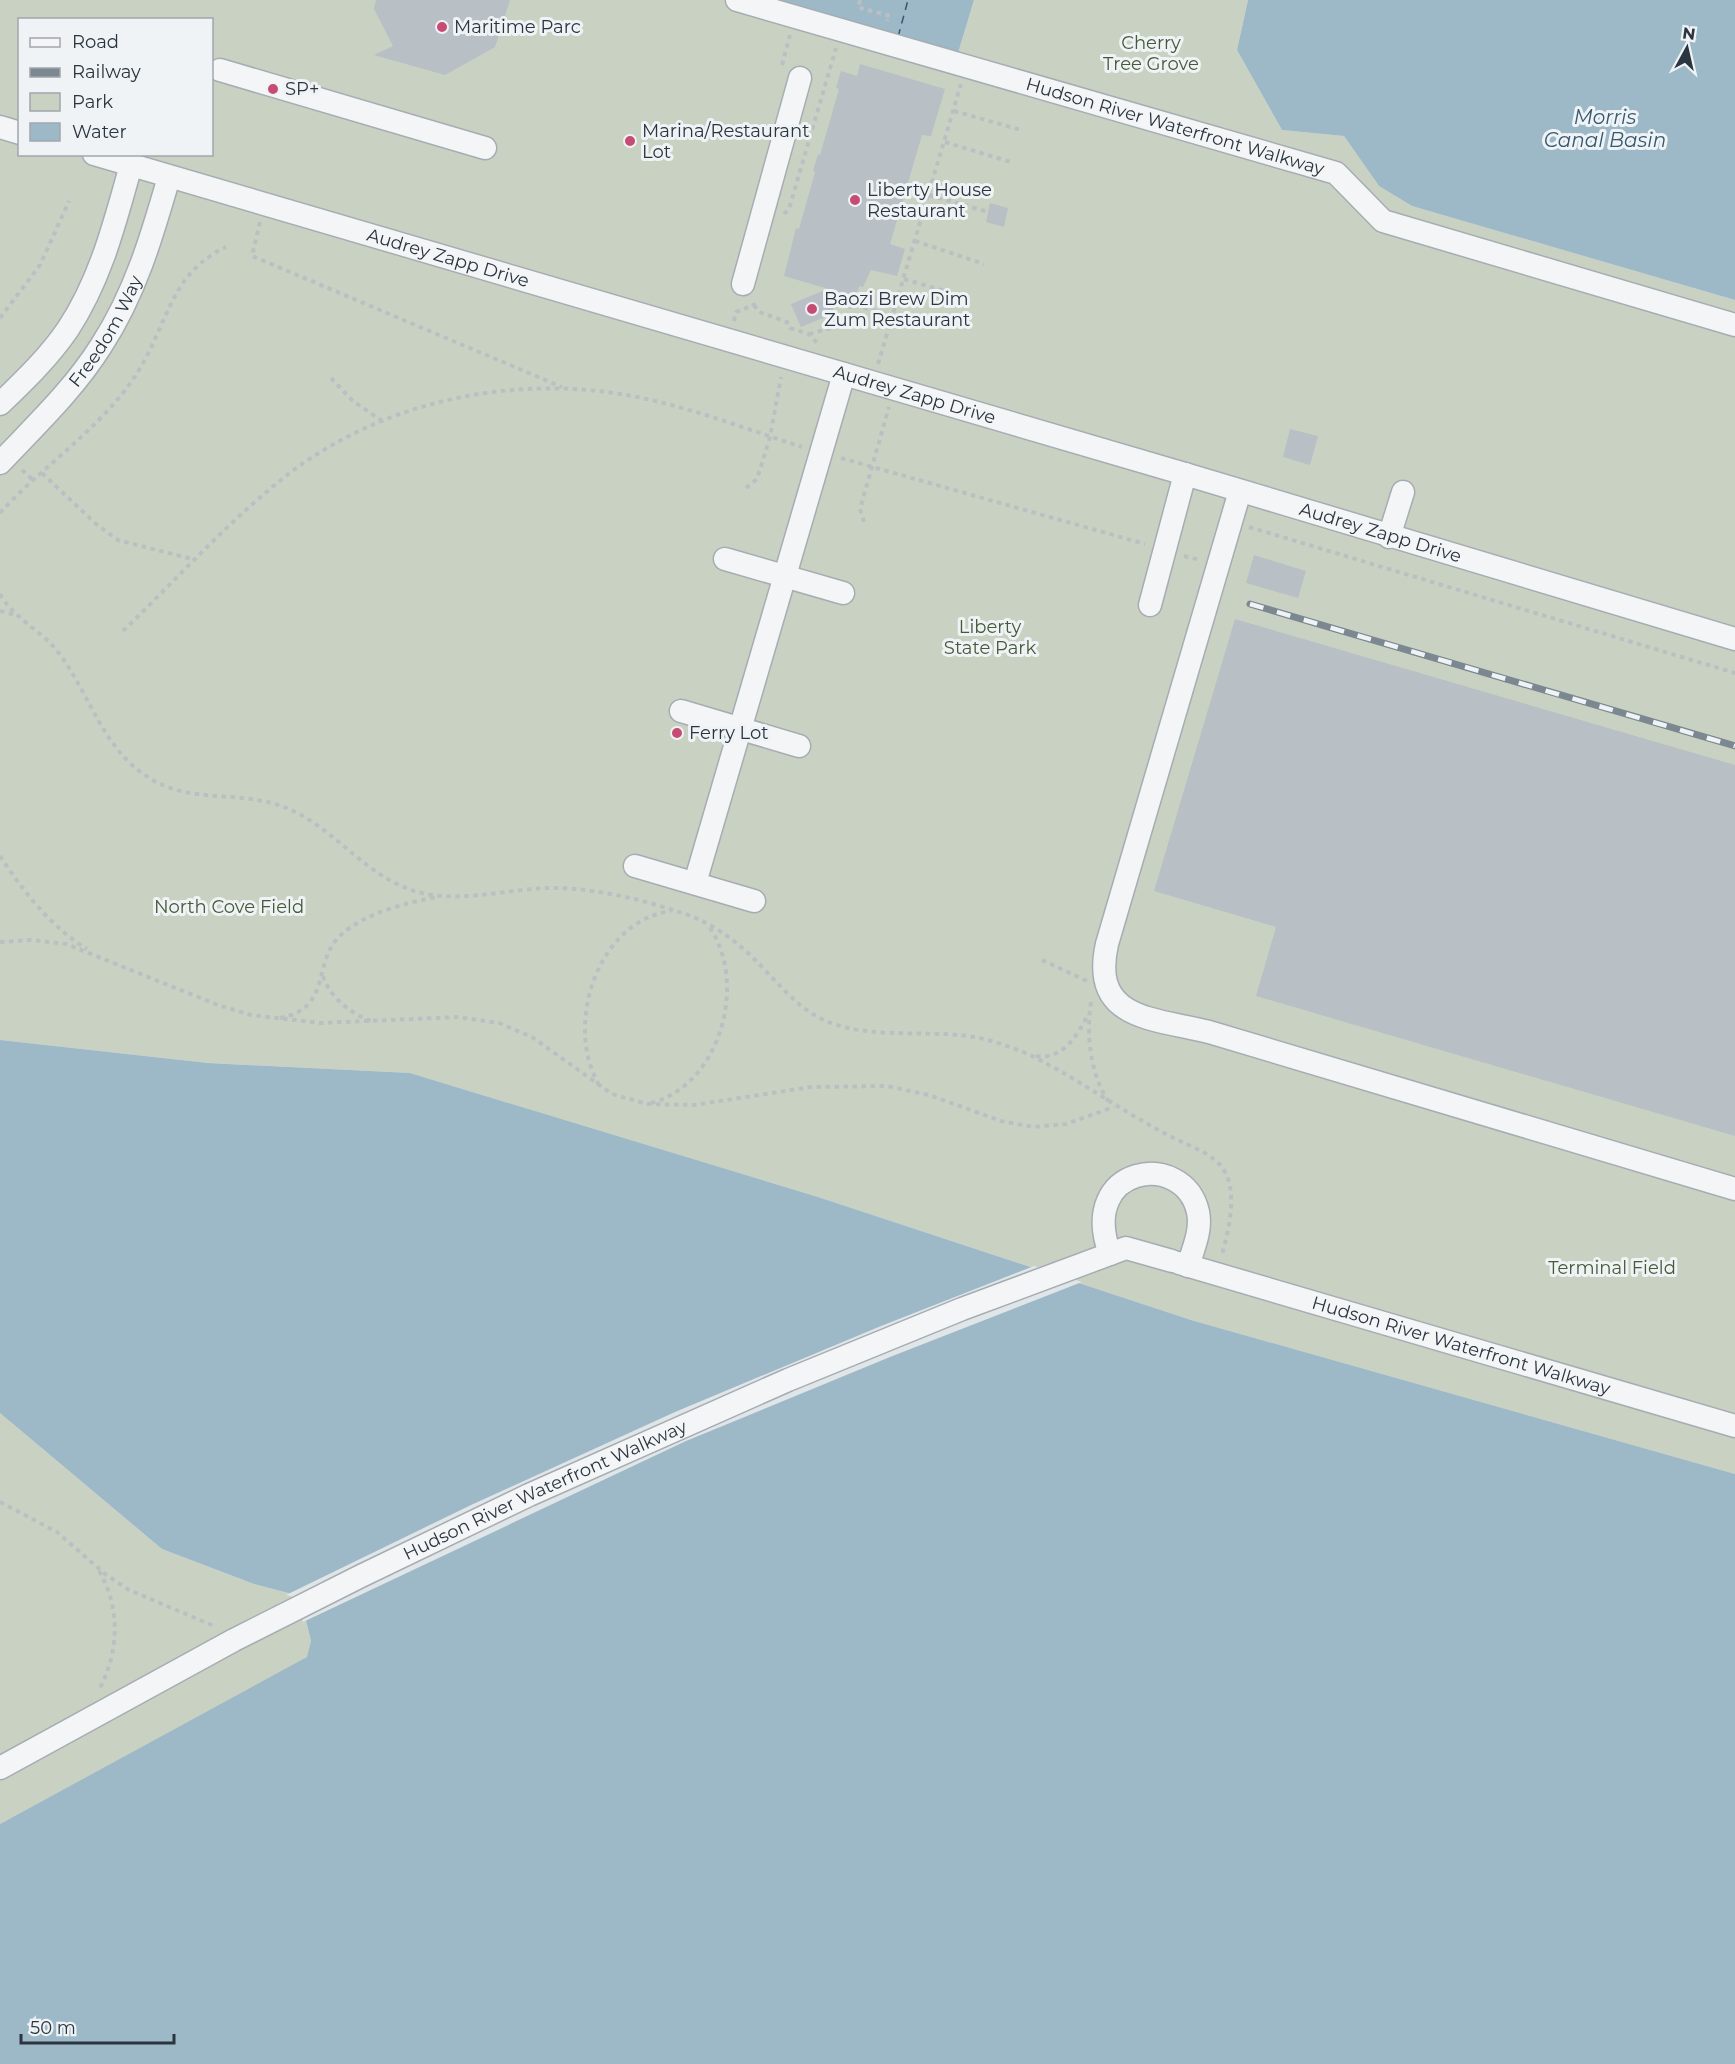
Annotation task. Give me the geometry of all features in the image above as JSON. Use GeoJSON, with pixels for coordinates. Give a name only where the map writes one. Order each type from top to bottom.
{"type":"FeatureCollection","features":[{"type":"Feature","properties":{"kind":"street","name":"Hudson River Waterfront Walkway"},"geometry":{"type":"LineString","coordinates":[[736,0],[1336,173],[1383,221],[1735,325]]}},
{"type":"Feature","properties":{"kind":"street"},"geometry":{"type":"LineString","coordinates":[[220,70],[485,148]]}},
{"type":"Feature","properties":{"kind":"street"},"geometry":{"type":"LineString","coordinates":[[743,284],[790,75]]}},
{"type":"Feature","properties":{"kind":"street"},"geometry":{"type":"LineString","coordinates":[[0,127],[18,132]]}},
{"type":"Feature","properties":{"kind":"street","name":"Audrey Zapp Drive"},"geometry":{"type":"LineString","coordinates":[[100,156],[785,358],[844,374],[878,375],[1389,537],[1735,639]]}},
{"type":"Feature","properties":{"kind":"street","name":"Freedom Way"},"geometry":{"type":"LineString","coordinates":[[0,404],[39,365],[78,313],[107,247],[131,165]]}},
{"type":"Feature","properties":{"kind":"street","name":"Freedom Way"},"geometry":{"type":"LineString","coordinates":[[0,463],[75,381],[112,329],[145,256],[169,177]]}},
{"type":"Feature","properties":{"kind":"street"},"geometry":{"type":"LineString","coordinates":[[695,883],[844,374]]}},
{"type":"Feature","properties":{"kind":"street"},"geometry":{"type":"LineString","coordinates":[[1150,606],[1185,474]]}},
{"type":"Feature","properties":{"kind":"street"},"geometry":{"type":"LineString","coordinates":[[1240,491],[1102,963],[1102,974],[1109,994],[1117,1003],[1139,1014],[1735,1189]]}},
{"type":"Feature","properties":{"kind":"street"},"geometry":{"type":"LineString","coordinates":[[1389,537],[1403,492]]}},
{"type":"Feature","properties":{"kind":"street"},"geometry":{"type":"LineString","coordinates":[[725,559],[843,593]]}},
{"type":"Feature","properties":{"kind":"street"},"geometry":{"type":"LineString","coordinates":[[681,711],[799,746]]}},
{"type":"Feature","properties":{"kind":"street"},"geometry":{"type":"LineString","coordinates":[[635,866],[754,901]]}},
{"type":"Feature","properties":{"kind":"street"},"geometry":{"type":"LineString","coordinates":[[1102,1257],[1102,1228],[1104,1209],[1108,1199],[1125,1182],[1136,1176],[1157,1174],[1176,1180],[1194,1201],[1199,1224],[1180,1264]]}},
{"type":"Feature","properties":{"kind":"street","name":"Hudson River Waterfront Walkway"},"geometry":{"type":"LineString","coordinates":[[0,1768],[244,1635],[445,1535],[626,1451],[798,1376],[1126,1248],[1735,1426]]}},
{"type":"Feature","properties":{"kind":"path"},"geometry":{"type":"LineString","coordinates":[[860,0],[858,7],[874,12]]}},
{"type":"Feature","properties":{"kind":"path"},"geometry":{"type":"LineString","coordinates":[[790,75],[795,17]]}},
{"type":"Feature","properties":{"kind":"path"},"geometry":{"type":"LineString","coordinates":[[782,214],[789,209],[841,30]]}},
{"type":"Feature","properties":{"kind":"path"},"geometry":{"type":"LineString","coordinates":[[864,522],[860,509],[873,466],[878,375],[893,316],[967,66]]}},
{"type":"Feature","properties":{"kind":"path"},"geometry":{"type":"LineString","coordinates":[[954,111],[1021,130]]}},
{"type":"Feature","properties":{"kind":"path"},"geometry":{"type":"LineString","coordinates":[[945,141],[1014,163]]}},
{"type":"Feature","properties":{"kind":"path"},"geometry":{"type":"LineString","coordinates":[[929,195],[988,212]]}},
{"type":"Feature","properties":{"kind":"path"},"geometry":{"type":"LineString","coordinates":[[0,318],[40,265],[69,201]]}},
{"type":"Feature","properties":{"kind":"path"},"geometry":{"type":"LineString","coordinates":[[264,205],[252,256],[565,388]]}},
{"type":"Feature","properties":{"kind":"path"},"geometry":{"type":"LineString","coordinates":[[915,241],[984,264]]}},
{"type":"Feature","properties":{"kind":"path"},"geometry":{"type":"LineString","coordinates":[[0,513],[108,410],[132,381],[184,279],[201,261],[226,247]]}},
{"type":"Feature","properties":{"kind":"path"},"geometry":{"type":"LineString","coordinates":[[904,279],[972,299]]}},
{"type":"Feature","properties":{"kind":"path"},"geometry":{"type":"LineString","coordinates":[[743,284],[759,312],[787,322],[790,328],[809,333],[846,324],[851,304],[893,316]]}},
{"type":"Feature","properties":{"kind":"path"},"geometry":{"type":"LineString","coordinates":[[728,341],[736,312],[754,305]]}},
{"type":"Feature","properties":{"kind":"path"},"geometry":{"type":"LineString","coordinates":[[809,333],[821,349]]}},
{"type":"Feature","properties":{"kind":"path"},"geometry":{"type":"LineString","coordinates":[[746,488],[757,479],[770,437],[785,358]]}},
{"type":"Feature","properties":{"kind":"path"},"geometry":{"type":"LineString","coordinates":[[331,378],[353,401],[382,421]]}},
{"type":"Feature","properties":{"kind":"path"},"geometry":{"type":"LineString","coordinates":[[123,631],[254,503],[293,471],[332,446],[382,421],[435,404],[472,395],[565,388],[632,396],[660,402],[821,452],[1218,566]]}},
{"type":"Feature","properties":{"kind":"path"},"geometry":{"type":"LineString","coordinates":[[42,473],[96,524],[118,540],[196,560]]}},
{"type":"Feature","properties":{"kind":"path"},"geometry":{"type":"LineString","coordinates":[[1231,521],[1735,673]]}},
{"type":"Feature","properties":{"kind":"path"},"geometry":{"type":"LineString","coordinates":[[0,594],[16,615],[38,630],[58,651],[109,740],[129,764],[154,781],[186,792],[269,802],[284,807],[313,823],[380,876],[410,890],[444,896]]}},
{"type":"Feature","properties":{"kind":"path"},"geometry":{"type":"LineString","coordinates":[[0,611],[16,615]]}},
{"type":"Feature","properties":{"kind":"path"},"geometry":{"type":"LineString","coordinates":[[0,856],[24,889],[53,921],[80,945],[98,956]]}},
{"type":"Feature","properties":{"kind":"path"},"geometry":{"type":"LineString","coordinates":[[268,1017],[290,1016],[305,1008],[317,994],[335,942],[352,927],[386,912],[444,896],[567,889],[675,910],[706,923],[739,945],[801,1006],[828,1022],[874,1031],[979,1038],[1029,1055],[1115,1106],[1205,1154],[1226,1174],[1230,1195],[1228,1229],[1216,1275]]}},
{"type":"Feature","properties":{"kind":"path"},"geometry":{"type":"LineString","coordinates":[[601,1087],[590,1061],[586,1028],[589,997],[598,967],[614,945],[637,925],[657,914],[675,910]]}},
{"type":"Feature","properties":{"kind":"path"},"geometry":{"type":"LineString","coordinates":[[647,1104],[666,1097],[686,1084],[705,1061],[720,1034],[726,1002],[727,974],[719,945],[706,923]]}},
{"type":"Feature","properties":{"kind":"path"},"geometry":{"type":"LineString","coordinates":[[0,942],[31,940],[66,944],[218,1005],[268,1017],[321,1023],[458,1017],[499,1023],[532,1037],[601,1087],[622,1098],[647,1104],[694,1105],[811,1087],[886,1086],[929,1095],[1000,1121],[1033,1127],[1066,1125],[1115,1106]]}},
{"type":"Feature","properties":{"kind":"path"},"geometry":{"type":"LineString","coordinates":[[1042,960],[1077,978],[1096,984],[1102,963]]}},
{"type":"Feature","properties":{"kind":"path"},"geometry":{"type":"LineString","coordinates":[[323,975],[329,989],[343,1003],[360,1016],[378,1022]]}},
{"type":"Feature","properties":{"kind":"path"},"geometry":{"type":"LineString","coordinates":[[1092,996],[1089,1039],[1093,1062],[1103,1092],[1115,1106]]}},
{"type":"Feature","properties":{"kind":"path"},"geometry":{"type":"LineString","coordinates":[[1029,1055],[1047,1057],[1066,1047],[1081,1030],[1090,1010]]}},
{"type":"Feature","properties":{"kind":"path"},"geometry":{"type":"LineString","coordinates":[[0,1502],[57,1532],[116,1582],[154,1602],[244,1635]]}},
{"type":"Feature","properties":{"kind":"path"},"geometry":{"type":"LineString","coordinates":[[94,1698],[108,1669],[115,1635],[113,1604],[95,1565]]}},
{"type":"Feature","properties":{"kind":"green space","name":"Liberty State Park"},"geometry":{"type":"Polygon","coordinates":[[[0,0],[775,0],[958,53],[974,0],[1248,0],[1237,50],[1282,130],[1344,136],[1379,186],[1412,206],[1735,300],[1735,1474],[1191,1320],[818,1197],[410,1073],[208,1063],[0,1040],[0,0]]]}},
{"type":"Feature","properties":{"kind":"green space"},"geometry":{"type":"Polygon","coordinates":[[[0,1413],[162,1549],[254,1584],[300,1596],[311,1641],[308,1657],[0,1824],[0,1413]]]}},
{"type":"Feature","properties":{"kind":"water"},"geometry":{"type":"Polygon","coordinates":[[[775,0],[974,0],[958,53],[775,0]]]}},
{"type":"Feature","properties":{"kind":"water","name":"Morris Canal Basin"},"geometry":{"type":"Polygon","coordinates":[[[1248,0],[1735,0],[1735,300],[1412,206],[1379,186],[1344,136],[1282,130],[1237,50],[1248,0]]]}},
{"type":"Feature","properties":{"kind":"water"},"geometry":{"type":"Polygon","coordinates":[[[0,1040],[208,1063],[410,1073],[818,1197],[1191,1320],[1735,1474],[1735,2064],[0,2064],[0,1824],[307,1657],[311,1641],[300,1596],[254,1584],[162,1549],[0,1413],[0,1040]]]}},
{"type":"Feature","properties":{"kind":"pier"},"geometry":{"type":"Polygon","coordinates":[[[1034,1266],[1082,1282],[890,1357],[686,1441],[303,1622],[297,1598],[286,1595],[471,1505],[675,1412],[881,1326],[1034,1266]]]}},
{"type":"Feature","properties":{"kind":"building","name":"Maritime Parc"},"geometry":{"type":"Polygon","coordinates":[[[376,0],[510,0],[495,47],[445,75],[374,55],[393,46],[374,9],[376,0]]]}},
{"type":"Feature","properties":{"kind":"building","name":"Liberty House Restaurant"},"geometry":{"type":"Polygon","coordinates":[[[860,64],[945,89],[931,136],[922,135],[890,244],[905,249],[897,276],[871,270],[863,287],[859,286],[856,297],[784,276],[796,228],[799,229],[815,172],[813,171],[818,154],[820,155],[839,89],[836,88],[841,71],[857,76],[860,64]]]}},
{"type":"Feature","properties":{"kind":"building"},"geometry":{"type":"Polygon","coordinates":[[[990,203],[1008,208],[1004,227],[986,222],[990,203]]]}},
{"type":"Feature","properties":{"kind":"building"},"geometry":{"type":"Polygon","coordinates":[[[825,290],[835,313],[801,327],[791,304],[825,290]]]}},
{"type":"Feature","properties":{"kind":"building"},"geometry":{"type":"Polygon","coordinates":[[[1290,429],[1318,436],[1310,465],[1283,457],[1290,429]]]}},
{"type":"Feature","properties":{"kind":"building"},"geometry":{"type":"Polygon","coordinates":[[[1254,555],[1306,571],[1298,598],[1246,583],[1254,555]]]}},
{"type":"Feature","properties":{"kind":"building"},"geometry":{"type":"Polygon","coordinates":[[[1235,619],[1735,765],[1735,1136],[1256,996],[1276,927],[1154,891],[1235,619]]]}},
{"type":"Feature","properties":{"kind":"ferry route"},"geometry":{"type":"LineString","coordinates":[[898,37],[908,0]]}},
{"type":"Feature","properties":{"kind":"railway"},"geometry":{"type":"LineString","coordinates":[[1250,604],[1735,746]]}},
{"type":"Feature","properties":{"kind":"place","name":"Maritime Parc"},"geometry":{"type":"Point","coordinates":[442,27]}},
{"type":"Feature","properties":{"kind":"place","name":"SP+"},"geometry":{"type":"Point","coordinates":[273,89]}},
{"type":"Feature","properties":{"kind":"place","name":"Marina/Restaurant Lot"},"geometry":{"type":"Point","coordinates":[630,141]}},
{"type":"Feature","properties":{"kind":"place","name":"Liberty House Restaurant"},"geometry":{"type":"Point","coordinates":[855,200]}},
{"type":"Feature","properties":{"kind":"place","name":"Baozi Brew Dim Zum Restaurant"},"geometry":{"type":"Point","coordinates":[812,309]}},
{"type":"Feature","properties":{"kind":"place","name":"Ferry Lot"},"geometry":{"type":"Point","coordinates":[677,733]}},
{"type":"Feature","properties":{"kind":"park label","name":"Cherry Tree Grove"},"geometry":{"type":"Point","coordinates":[1151,53]}},
{"type":"Feature","properties":{"kind":"park label","name":"North Cove Field"},"geometry":{"type":"Point","coordinates":[229,907]}},
{"type":"Feature","properties":{"kind":"park label","name":"Terminal Field"},"geometry":{"type":"Point","coordinates":[1612,1268]}}]}
